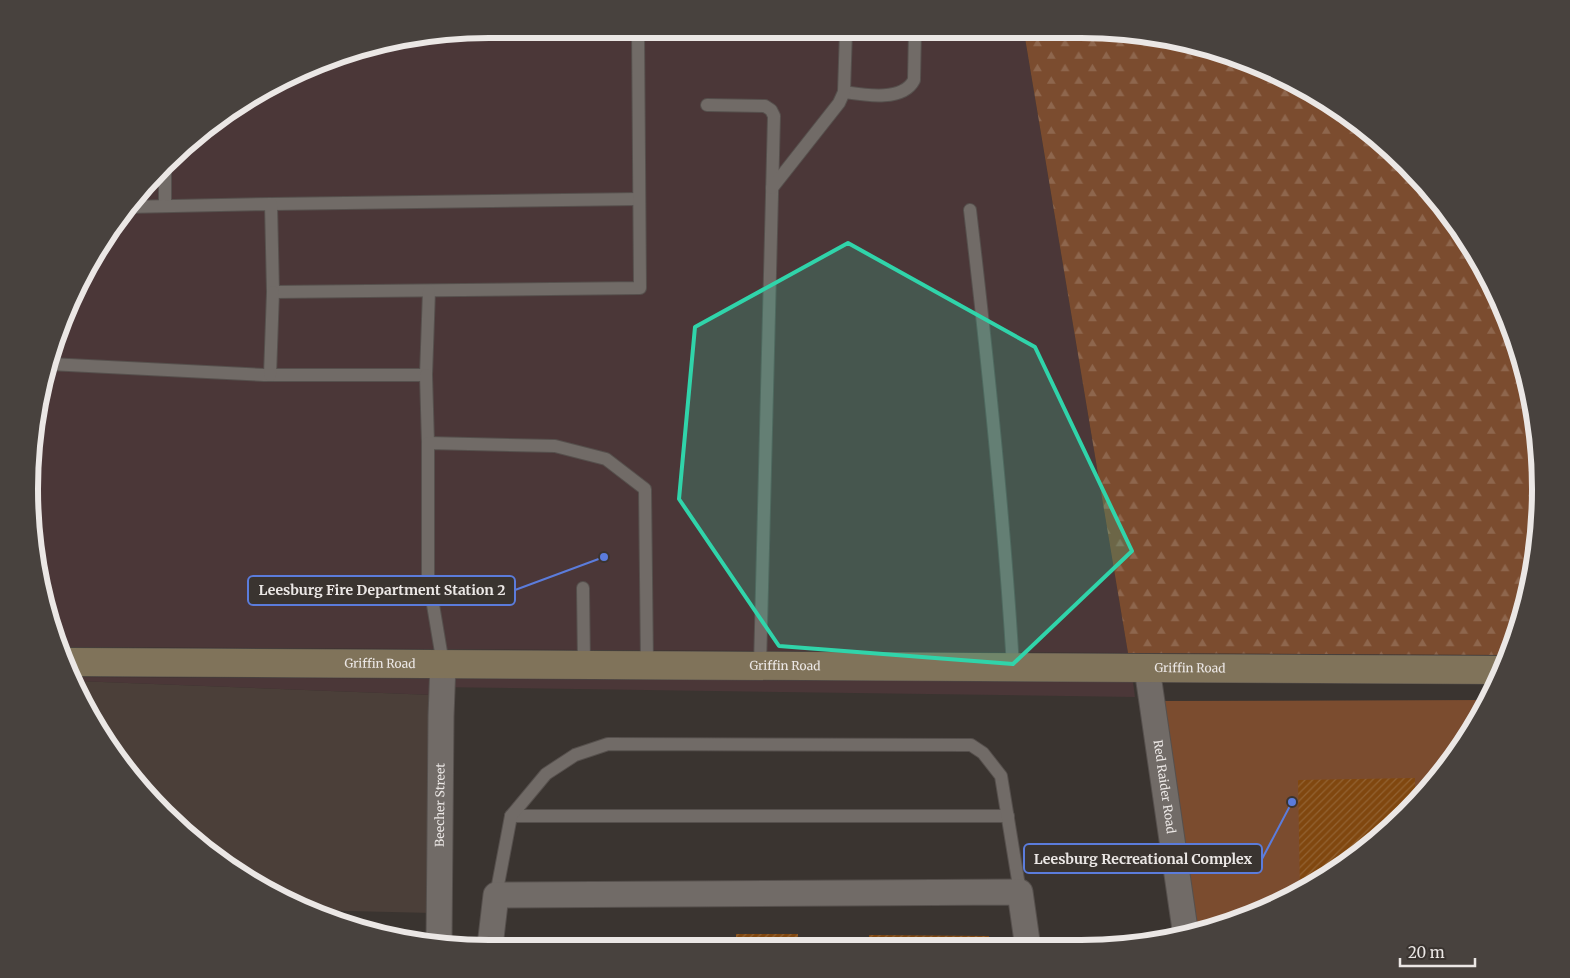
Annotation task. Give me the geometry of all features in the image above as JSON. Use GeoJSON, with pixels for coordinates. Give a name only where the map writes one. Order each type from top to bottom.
{"type":"FeatureCollection","features":[{"type":"Feature","properties":{"kind":"street","name":"Griffin Road"},"geometry":{"type":"LineString","coordinates":[[72,662],[1494,670]]}},
{"type":"Feature","properties":{"kind":"street","name":"Beecher Street"},"geometry":{"type":"LineString","coordinates":[[439,938],[440,716],[443,664]]}},
{"type":"Feature","properties":{"kind":"street","name":"Red Raider Road"},"geometry":{"type":"LineString","coordinates":[[1147,668],[1185,928]]}},
{"type":"Feature","properties":{"kind":"street"},"geometry":{"type":"LineString","coordinates":[[491,940],[496,895],[1020,892],[1027,940]]}},
{"type":"Feature","properties":{"kind":"lane"},"geometry":{"type":"LineString","coordinates":[[272,292],[640,288],[638,38]]}},
{"type":"Feature","properties":{"kind":"lane"},"geometry":{"type":"LineString","coordinates":[[772,188],[832,113],[844,92],[846,38]]}},
{"type":"Feature","properties":{"kind":"lane"},"geometry":{"type":"LineString","coordinates":[[844,92],[870,96],[904,92],[911,87],[914,80],[915,38]]}},
{"type":"Feature","properties":{"kind":"lane"},"geometry":{"type":"LineString","coordinates":[[707,105],[765,106],[771,110],[774,116],[760,666]]}},
{"type":"Feature","properties":{"kind":"lane"},"geometry":{"type":"LineString","coordinates":[[165,175],[165,206]]}},
{"type":"Feature","properties":{"kind":"lane"},"geometry":{"type":"LineString","coordinates":[[137,207],[639,199]]}},
{"type":"Feature","properties":{"kind":"lane"},"geometry":{"type":"LineString","coordinates":[[270,374],[272,292],[271,204]]}},
{"type":"Feature","properties":{"kind":"lane"},"geometry":{"type":"LineString","coordinates":[[970,210],[988,367],[1008,580],[1013,667]]}},
{"type":"Feature","properties":{"kind":"lane"},"geometry":{"type":"LineString","coordinates":[[429,291],[426,375],[428,574],[443,664]]}},
{"type":"Feature","properties":{"kind":"lane"},"geometry":{"type":"LineString","coordinates":[[55,364],[270,374],[426,375]]}},
{"type":"Feature","properties":{"kind":"lane"},"geometry":{"type":"LineString","coordinates":[[428,443],[556,446],[606,459],[645,489],[647,665]]}},
{"type":"Feature","properties":{"kind":"lane"},"geometry":{"type":"LineString","coordinates":[[583,588],[584,665]]}},
{"type":"Feature","properties":{"kind":"lane"},"geometry":{"type":"LineString","coordinates":[[496,895],[510,816],[546,774],[575,755],[608,744],[971,745],[983,753],[1000,776],[1020,892]]}},
{"type":"Feature","properties":{"kind":"lane"},"geometry":{"type":"LineString","coordinates":[[510,816],[1008,816]]}},
{"type":"Feature","properties":{"kind":"highlighted area"},"geometry":{"type":"Polygon","coordinates":[[[848,243],[1035,347],[1132,551],[1013,664],[779,646],[679,499],[695,327],[848,243]]]}},
{"type":"Feature","properties":{"kind":"shaded area"},"geometry":{"type":"Polygon","coordinates":[[[459,38],[1025,38],[1128,653],[66,647],[46,577],[38,519],[38,459],[46,401],[53,372],[61,344],[84,289],[114,238],[150,191],[191,150],[238,114],[289,84],[344,61],[401,46],[459,38]]]}},
{"type":"Feature","properties":{"kind":"shaded area"},"geometry":{"type":"Polygon","coordinates":[[[79,677],[1133,682],[1135,697],[434,687],[434,695],[81,681],[79,677]]]}},
{"type":"Feature","properties":{"kind":"shaded area"},"geometry":{"type":"Polygon","coordinates":[[[81,681],[434,695],[433,913],[327,911],[289,894],[238,864],[191,828],[150,787],[114,740],[98,715],[81,681]]]}},
{"type":"Feature","properties":{"kind":"green space"},"geometry":{"type":"Polygon","coordinates":[[[1025,38],[1111,38],[1169,46],[1198,53],[1226,61],[1281,84],[1307,98],[1356,131],[1379,150],[1420,191],[1439,214],[1472,263],[1486,289],[1509,344],[1524,401],[1529,430],[1532,459],[1532,519],[1529,548],[1517,606],[1501,655],[1128,653],[1025,38]]]}},
{"type":"Feature","properties":{"kind":"green space"},"geometry":{"type":"Polygon","coordinates":[[[1480,700],[1456,740],[1420,787],[1379,828],[1356,847],[1307,880],[1281,894],[1226,917],[1189,927],[1152,701],[1480,700]]]}},
{"type":"Feature","properties":{"kind":"building"},"geometry":{"type":"Polygon","coordinates":[[[1415,778],[1415,792],[1379,828],[1356,847],[1300,884],[1298,780],[1415,778]]]}},
{"type":"Feature","properties":{"kind":"building"},"geometry":{"type":"Polygon","coordinates":[[[736,934],[798,934],[798,940],[736,940],[736,934]]]}},
{"type":"Feature","properties":{"kind":"building"},"geometry":{"type":"Polygon","coordinates":[[[869,935],[989,936],[989,940],[869,940],[869,935]]]}},
{"type":"Feature","properties":{"kind":"place","name":"Leesburg Fire Department Station 2"},"geometry":{"type":"Point","coordinates":[604,557]}},
{"type":"Feature","properties":{"kind":"place","name":"Leesburg Recreational Complex"},"geometry":{"type":"Point","coordinates":[1292,802]}}]}
